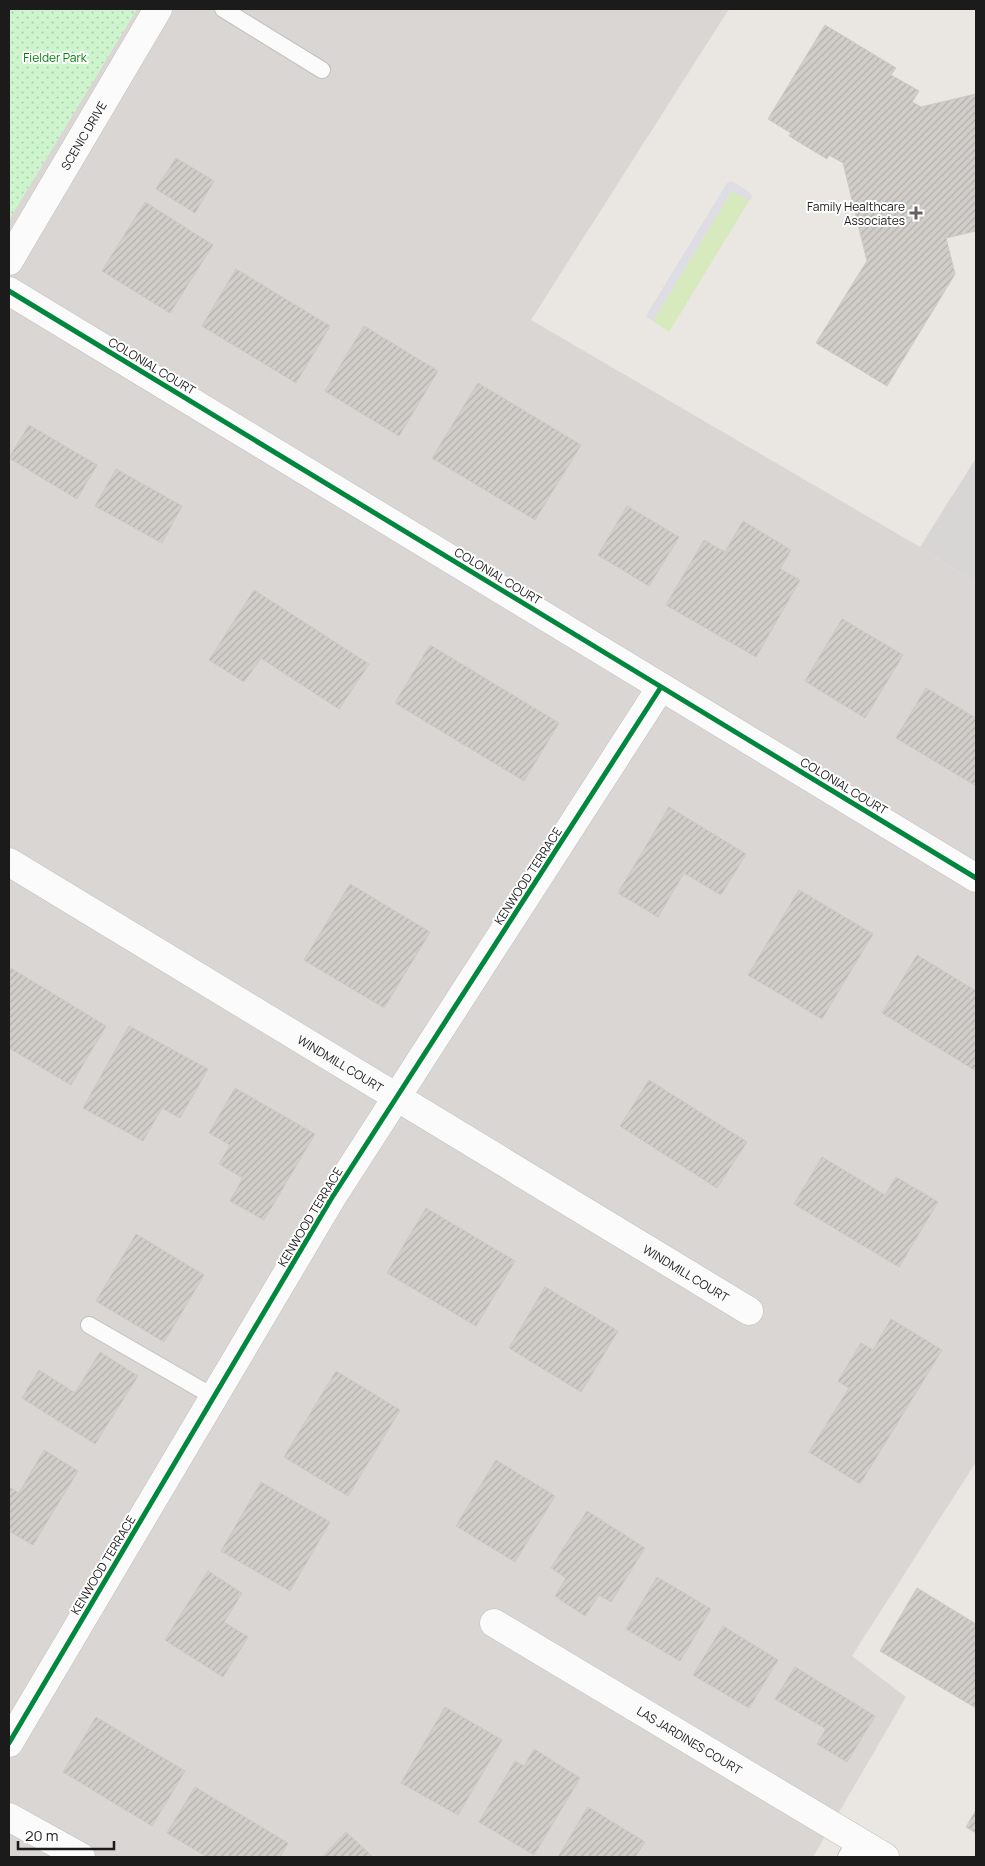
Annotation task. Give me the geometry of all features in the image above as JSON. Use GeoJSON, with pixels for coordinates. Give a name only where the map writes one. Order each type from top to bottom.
{"type":"FeatureCollection","features":[{"type":"Feature","properties":{"kind":"street","name":"SCENIC DRIVE"},"geometry":{"type":"LineString","coordinates":[[9,261],[158,9]]}},
{"type":"Feature","properties":{"kind":"street","name":"COLONIAL COURT"},"geometry":{"type":"LineString","coordinates":[[9,291],[976,878]]}},
{"type":"Feature","properties":{"kind":"street","name":"KENWOOD TERRACE"},"geometry":{"type":"LineString","coordinates":[[9,1743],[331,1199],[661,687]]}},
{"type":"Feature","properties":{"kind":"street","name":"WINDMILL COURT"},"geometry":{"type":"LineString","coordinates":[[9,862],[749,1311]]}},
{"type":"Feature","properties":{"kind":"street","name":"LAS JARDINES COURT"},"geometry":{"type":"LineString","coordinates":[[494,1623],[851,1849],[885,1857]]}},
{"type":"Feature","properties":{"kind":"street"},"geometry":{"type":"LineString","coordinates":[[9,1817],[81,1857]]}},
{"type":"Feature","properties":{"kind":"lane"},"geometry":{"type":"LineString","coordinates":[[223,9],[322,70]]}},
{"type":"Feature","properties":{"kind":"lane"},"geometry":{"type":"LineString","coordinates":[[90,1325],[214,1397]]}},
{"type":"Feature","properties":{"kind":"shaded area"},"geometry":{"type":"Polygon","coordinates":[[[137,9],[729,9],[531,320],[920,547],[976,583],[976,1462],[852,1656],[906,1697],[813,1857],[9,1857],[9,220],[137,9]]]}},
{"type":"Feature","properties":{"kind":"shaded area"},"geometry":{"type":"Polygon","coordinates":[[[732,181],[749,192],[752,197],[749,201],[732,191],[653,321],[647,317],[647,314],[727,183],[732,181]]]}},
{"type":"Feature","properties":{"kind":"shaded area"},"geometry":{"type":"Polygon","coordinates":[[[976,458],[976,583],[920,547],[976,458]]]}},
{"type":"Feature","properties":{"kind":"green space","name":"Fielder Park"},"geometry":{"type":"Polygon","coordinates":[[[9,9],[137,9],[9,220],[9,9]]]}},
{"type":"Feature","properties":{"kind":"green space"},"geometry":{"type":"Polygon","coordinates":[[[732,191],[749,201],[669,332],[653,321],[732,191]]]}},
{"type":"Feature","properties":{"kind":"building","name":"Family Healthcare Associates"},"geometry":{"type":"Polygon","coordinates":[[[825,25],[896,68],[891,75],[919,91],[912,102],[921,107],[976,94],[976,231],[946,238],[955,274],[887,386],[816,343],[867,261],[843,163],[829,155],[827,159],[789,136],[791,133],[768,119],[825,25]]]}},
{"type":"Feature","properties":{"kind":"building"},"geometry":{"type":"Polygon","coordinates":[[[176,158],[214,181],[195,213],[156,189],[176,158]]]}},
{"type":"Feature","properties":{"kind":"building"},"geometry":{"type":"Polygon","coordinates":[[[145,202],[213,245],[170,313],[102,271],[145,202]]]}},
{"type":"Feature","properties":{"kind":"building"},"geometry":{"type":"Polygon","coordinates":[[[236,269],[330,326],[296,383],[202,326],[236,269]]]}},
{"type":"Feature","properties":{"kind":"building"},"geometry":{"type":"Polygon","coordinates":[[[364,326],[438,371],[399,436],[325,391],[364,326]]]}},
{"type":"Feature","properties":{"kind":"building"},"geometry":{"type":"Polygon","coordinates":[[[478,383],[581,445],[535,520],[432,458],[478,383]]]}},
{"type":"Feature","properties":{"kind":"building"},"geometry":{"type":"Polygon","coordinates":[[[29,425],[97,465],[77,499],[9,458],[29,425]]]}},
{"type":"Feature","properties":{"kind":"building"},"geometry":{"type":"Polygon","coordinates":[[[116,469],[182,506],[162,543],[95,506],[116,469]]]}},
{"type":"Feature","properties":{"kind":"building"},"geometry":{"type":"Polygon","coordinates":[[[627,506],[679,537],[649,586],[598,555],[627,506]]]}},
{"type":"Feature","properties":{"kind":"building"},"geometry":{"type":"Polygon","coordinates":[[[743,521],[791,550],[780,569],[800,580],[756,657],[666,605],[704,540],[725,552],[743,521]]]}},
{"type":"Feature","properties":{"kind":"building"},"geometry":{"type":"Polygon","coordinates":[[[254,590],[369,664],[339,709],[261,658],[244,682],[209,660],[254,590]]]}},
{"type":"Feature","properties":{"kind":"building"},"geometry":{"type":"Polygon","coordinates":[[[842,619],[903,655],[865,718],[805,681],[842,619]]]}},
{"type":"Feature","properties":{"kind":"building"},"geometry":{"type":"Polygon","coordinates":[[[430,645],[559,723],[524,781],[395,703],[430,645]]]}},
{"type":"Feature","properties":{"kind":"building"},"geometry":{"type":"Polygon","coordinates":[[[926,688],[976,718],[976,786],[896,738],[926,688]]]}},
{"type":"Feature","properties":{"kind":"building"},"geometry":{"type":"Polygon","coordinates":[[[669,807],[746,854],[721,895],[684,873],[658,917],[618,893],[669,807]]]}},
{"type":"Feature","properties":{"kind":"building"},"geometry":{"type":"Polygon","coordinates":[[[350,884],[430,932],[384,1008],[304,960],[350,884]]]}},
{"type":"Feature","properties":{"kind":"building"},"geometry":{"type":"Polygon","coordinates":[[[799,890],[873,934],[822,1019],[748,975],[799,890]]]}},
{"type":"Feature","properties":{"kind":"building"},"geometry":{"type":"Polygon","coordinates":[[[917,955],[976,991],[976,1071],[882,1013],[917,955]]]}},
{"type":"Feature","properties":{"kind":"building"},"geometry":{"type":"Polygon","coordinates":[[[9,967],[106,1026],[71,1085],[9,1048],[9,967]]]}},
{"type":"Feature","properties":{"kind":"building"},"geometry":{"type":"Polygon","coordinates":[[[129,1026],[208,1069],[180,1118],[162,1108],[143,1141],[83,1108],[129,1026]]]}},
{"type":"Feature","properties":{"kind":"building"},"geometry":{"type":"Polygon","coordinates":[[[649,1080],[747,1142],[717,1188],[620,1126],[649,1080]]]}},
{"type":"Feature","properties":{"kind":"building"},"geometry":{"type":"Polygon","coordinates":[[[235,1088],[315,1134],[264,1220],[230,1201],[243,1178],[219,1164],[230,1145],[209,1133],[235,1088]]]}},
{"type":"Feature","properties":{"kind":"building"},"geometry":{"type":"Polygon","coordinates":[[[822,1157],[885,1195],[896,1177],[938,1202],[899,1267],[794,1204],[822,1157]]]}},
{"type":"Feature","properties":{"kind":"building"},"geometry":{"type":"Polygon","coordinates":[[[426,1208],[515,1261],[476,1326],[387,1273],[426,1208]]]}},
{"type":"Feature","properties":{"kind":"building"},"geometry":{"type":"Polygon","coordinates":[[[136,1234],[204,1275],[164,1342],[96,1301],[136,1234]]]}},
{"type":"Feature","properties":{"kind":"building"},"geometry":{"type":"Polygon","coordinates":[[[545,1287],[618,1331],[581,1392],[509,1348],[545,1287]]]}},
{"type":"Feature","properties":{"kind":"building"},"geometry":{"type":"Polygon","coordinates":[[[891,1319],[942,1350],[860,1484],[809,1452],[849,1388],[838,1381],[861,1343],[873,1350],[891,1319]]]}},
{"type":"Feature","properties":{"kind":"building"},"geometry":{"type":"Polygon","coordinates":[[[100,1352],[138,1376],[95,1444],[22,1398],[39,1370],[75,1393],[100,1352]]]}},
{"type":"Feature","properties":{"kind":"building"},"geometry":{"type":"Polygon","coordinates":[[[336,1371],[400,1410],[348,1496],[284,1457],[336,1371]]]}},
{"type":"Feature","properties":{"kind":"building"},"geometry":{"type":"Polygon","coordinates":[[[44,1450],[78,1471],[33,1545],[9,1531],[9,1487],[19,1493],[44,1450]]]}},
{"type":"Feature","properties":{"kind":"building"},"geometry":{"type":"Polygon","coordinates":[[[496,1460],[555,1496],[515,1562],[456,1526],[496,1460]]]}},
{"type":"Feature","properties":{"kind":"building"},"geometry":{"type":"Polygon","coordinates":[[[261,1482],[330,1522],[290,1591],[221,1551],[261,1482]]]}},
{"type":"Feature","properties":{"kind":"building"},"geometry":{"type":"Polygon","coordinates":[[[587,1511],[645,1548],[611,1602],[599,1595],[585,1616],[555,1596],[566,1578],[551,1568],[587,1511]]]}},
{"type":"Feature","properties":{"kind":"building"},"geometry":{"type":"Polygon","coordinates":[[[208,1571],[242,1593],[224,1622],[248,1637],[223,1677],[165,1640],[208,1571]]]}},
{"type":"Feature","properties":{"kind":"building"},"geometry":{"type":"Polygon","coordinates":[[[657,1577],[711,1609],[680,1661],[626,1629],[657,1577]]]}},
{"type":"Feature","properties":{"kind":"building"},"geometry":{"type":"Polygon","coordinates":[[[917,1588],[976,1624],[976,1708],[880,1651],[917,1588]]]}},
{"type":"Feature","properties":{"kind":"building"},"geometry":{"type":"Polygon","coordinates":[[[723,1626],[778,1660],[749,1708],[693,1675],[723,1626]]]}},
{"type":"Feature","properties":{"kind":"building"},"geometry":{"type":"Polygon","coordinates":[[[795,1667],[875,1716],[847,1762],[817,1744],[826,1729],[775,1699],[795,1667]]]}},
{"type":"Feature","properties":{"kind":"building"},"geometry":{"type":"Polygon","coordinates":[[[445,1707],[502,1740],[458,1815],[401,1783],[445,1707]]]}},
{"type":"Feature","properties":{"kind":"building"},"geometry":{"type":"Polygon","coordinates":[[[96,1717],[185,1771],[152,1826],[63,1772],[96,1717]]]}},
{"type":"Feature","properties":{"kind":"building"},"geometry":{"type":"Polygon","coordinates":[[[534,1749],[580,1778],[534,1855],[479,1822],[515,1761],[524,1766],[534,1749]]]}},
{"type":"Feature","properties":{"kind":"building"},"geometry":{"type":"Polygon","coordinates":[[[195,1787],[288,1843],[280,1857],[207,1857],[167,1833],[195,1787]]]}},
{"type":"Feature","properties":{"kind":"building"},"geometry":{"type":"Polygon","coordinates":[[[588,1807],[645,1842],[635,1857],[558,1857],[588,1807]]]}},
{"type":"Feature","properties":{"kind":"building"},"geometry":{"type":"Polygon","coordinates":[[[976,1810],[976,1833],[966,1827],[976,1810]]]}},
{"type":"Feature","properties":{"kind":"building"},"geometry":{"type":"Polygon","coordinates":[[[346,1832],[373,1857],[322,1857],[346,1832]]]}},
{"type":"Feature","properties":{"kind":"cycle path"},"geometry":{"type":"LineString","coordinates":[[9,291],[976,878]]}},
{"type":"Feature","properties":{"kind":"cycle path"},"geometry":{"type":"LineString","coordinates":[[9,1743],[331,1199],[661,687]]}},
{"type":"Feature","properties":{"kind":"place","name":"Family Healthcare Associates"},"geometry":{"type":"Point","coordinates":[916,213]}}]}
